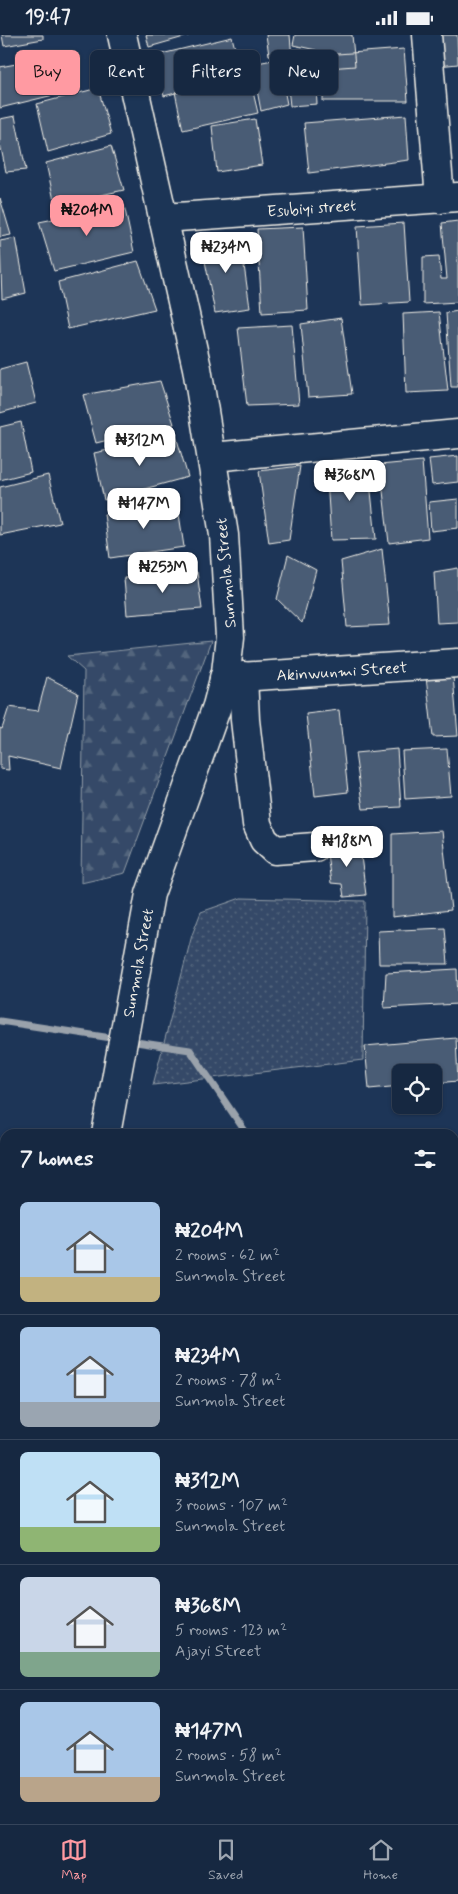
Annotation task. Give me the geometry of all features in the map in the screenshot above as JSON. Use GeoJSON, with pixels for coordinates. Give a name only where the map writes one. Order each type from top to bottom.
{"type":"FeatureCollection","features":[{"type":"Feature","properties":{"kind":"street","name":"Sunmola Street"},"geometry":{"type":"LineString","coordinates":[[107,1129],[150,894],[218,706],[234,677],[224,535],[197,368],[122,35]]}},
{"type":"Feature","properties":{"kind":"street"},"geometry":{"type":"LineString","coordinates":[[427,35],[449,198]]}},
{"type":"Feature","properties":{"kind":"street","name":"Esubiyi street"},"geometry":{"type":"LineString","coordinates":[[164,218],[449,198]]}},
{"type":"Feature","properties":{"kind":"street"},"geometry":{"type":"LineString","coordinates":[[212,457],[458,434]]}},
{"type":"Feature","properties":{"kind":"street","name":"Akinwunmi Street"},"geometry":{"type":"LineString","coordinates":[[234,677],[458,663]]}},
{"type":"Feature","properties":{"kind":"street"},"geometry":{"type":"LineString","coordinates":[[234,677],[245,720],[257,824],[264,840],[275,849],[315,847]]}},
{"type":"Feature","properties":{"kind":"green space"},"geometry":{"type":"Polygon","coordinates":[[[211,641],[125,873],[81,883],[84,671],[67,656],[211,641]]]}},
{"type":"Feature","properties":{"kind":"green space"},"geometry":{"type":"Polygon","coordinates":[[[241,898],[365,901],[363,1060],[153,1085],[192,935],[201,912],[241,898]]]}},
{"type":"Feature","properties":{"kind":"building"},"geometry":{"type":"Polygon","coordinates":[[[2,35],[43,35],[43,39],[4,46],[2,35]]]}},
{"type":"Feature","properties":{"kind":"building"},"geometry":{"type":"Polygon","coordinates":[[[146,35],[191,35],[149,47],[146,35]]]}},
{"type":"Feature","properties":{"kind":"building"},"geometry":{"type":"Polygon","coordinates":[[[266,35],[290,35],[291,50],[270,50],[269,55],[266,35]]]}},
{"type":"Feature","properties":{"kind":"building"},"geometry":{"type":"Polygon","coordinates":[[[295,35],[352,35],[355,66],[338,67],[338,50],[316,50],[293,45],[295,35]]]}},
{"type":"Feature","properties":{"kind":"building"},"geometry":{"type":"Polygon","coordinates":[[[436,35],[457,35],[458,64],[438,66],[436,35]]]}},
{"type":"Feature","properties":{"kind":"building"},"geometry":{"type":"Polygon","coordinates":[[[232,37],[235,50],[178,50],[232,37]]]}},
{"type":"Feature","properties":{"kind":"building"},"geometry":{"type":"Polygon","coordinates":[[[404,49],[408,101],[323,101],[323,95],[338,95],[338,54],[404,49]]]}},
{"type":"Feature","properties":{"kind":"building"},"geometry":{"type":"Polygon","coordinates":[[[174,51],[174,93],[164,96],[164,95],[164,53],[174,51]]]}},
{"type":"Feature","properties":{"kind":"building"},"geometry":{"type":"Polygon","coordinates":[[[270,61],[270,95],[285,95],[287,104],[261,111],[258,95],[260,95],[260,62],[270,61]]]}},
{"type":"Feature","properties":{"kind":"building"},"geometry":{"type":"Polygon","coordinates":[[[15,64],[15,95],[53,95],[0,108],[0,67],[15,64]]]}},
{"type":"Feature","properties":{"kind":"building"},"geometry":{"type":"Polygon","coordinates":[[[90,90],[90,95],[100,95],[111,134],[48,152],[37,104],[71,95],[80,95],[80,93],[90,90]]]}},
{"type":"Feature","properties":{"kind":"building"},"geometry":{"type":"Polygon","coordinates":[[[176,95],[254,95],[258,113],[183,130],[176,95]]]}},
{"type":"Feature","properties":{"kind":"building"},"geometry":{"type":"Polygon","coordinates":[[[289,95],[316,95],[317,104],[290,106],[289,95]]]}},
{"type":"Feature","properties":{"kind":"building"},"geometry":{"type":"Polygon","coordinates":[[[406,115],[409,160],[309,173],[304,123],[406,115]]]}},
{"type":"Feature","properties":{"kind":"building"},"geometry":{"type":"Polygon","coordinates":[[[15,116],[26,170],[6,172],[0,143],[0,119],[15,116]]]}},
{"type":"Feature","properties":{"kind":"building"},"geometry":{"type":"Polygon","coordinates":[[[255,119],[262,165],[217,172],[212,126],[255,119]]]}},
{"type":"Feature","properties":{"kind":"building"},"geometry":{"type":"Polygon","coordinates":[[[111,146],[124,190],[55,205],[46,163],[111,146]]]}},
{"type":"Feature","properties":{"kind":"building"},"geometry":{"type":"Polygon","coordinates":[[[0,198],[11,235],[0,237],[0,198]]]}},
{"type":"Feature","properties":{"kind":"building"},"geometry":{"type":"Polygon","coordinates":[[[124,205],[134,252],[54,271],[39,222],[124,205]]]}},
{"type":"Feature","properties":{"kind":"building"},"geometry":{"type":"Polygon","coordinates":[[[458,221],[458,302],[423,304],[423,257],[439,256],[441,279],[447,279],[442,223],[458,221]]]}},
{"type":"Feature","properties":{"kind":"building"},"geometry":{"type":"Polygon","coordinates":[[[404,223],[409,302],[362,305],[357,226],[404,223]]]}},
{"type":"Feature","properties":{"kind":"building"},"geometry":{"type":"Polygon","coordinates":[[[303,227],[308,310],[262,313],[257,229],[303,227]]]}},
{"type":"Feature","properties":{"kind":"building"},"geometry":{"type":"Polygon","coordinates":[[[240,237],[250,308],[215,313],[201,240],[240,237]]]}},
{"type":"Feature","properties":{"kind":"building"},"geometry":{"type":"Polygon","coordinates":[[[16,238],[26,293],[2,299],[0,241],[16,238]]]}},
{"type":"Feature","properties":{"kind":"building"},"geometry":{"type":"Polygon","coordinates":[[[138,261],[155,309],[68,329],[58,282],[138,261]]]}},
{"type":"Feature","properties":{"kind":"building"},"geometry":{"type":"Polygon","coordinates":[[[458,311],[458,387],[451,387],[446,313],[458,311]]]}},
{"type":"Feature","properties":{"kind":"building"},"geometry":{"type":"Polygon","coordinates":[[[439,312],[448,391],[406,393],[403,314],[439,312]]]}},
{"type":"Feature","properties":{"kind":"building"},"geometry":{"type":"Polygon","coordinates":[[[341,318],[352,394],[308,397],[301,324],[341,318]]]}},
{"type":"Feature","properties":{"kind":"building"},"geometry":{"type":"Polygon","coordinates":[[[292,325],[299,404],[247,406],[238,328],[292,325]]]}},
{"type":"Feature","properties":{"kind":"building"},"geometry":{"type":"Polygon","coordinates":[[[26,362],[36,403],[0,413],[0,369],[26,362]]]}},
{"type":"Feature","properties":{"kind":"building"},"geometry":{"type":"Polygon","coordinates":[[[160,381],[174,424],[96,443],[83,395],[160,381]]]}},
{"type":"Feature","properties":{"kind":"building"},"geometry":{"type":"Polygon","coordinates":[[[21,422],[31,472],[0,480],[0,427],[21,422]]]}},
{"type":"Feature","properties":{"kind":"building"},"geometry":{"type":"Polygon","coordinates":[[[176,436],[188,477],[104,500],[94,453],[176,436]]]}},
{"type":"Feature","properties":{"kind":"building"},"geometry":{"type":"Polygon","coordinates":[[[458,456],[458,482],[432,485],[429,459],[458,456]]]}},
{"type":"Feature","properties":{"kind":"building"},"geometry":{"type":"Polygon","coordinates":[[[422,461],[428,538],[389,543],[380,465],[422,461]]]}},
{"type":"Feature","properties":{"kind":"building"},"geometry":{"type":"Polygon","coordinates":[[[368,463],[376,539],[331,540],[326,464],[368,463]]]}},
{"type":"Feature","properties":{"kind":"building"},"geometry":{"type":"Polygon","coordinates":[[[300,466],[289,540],[269,543],[259,471],[300,466]]]}},
{"type":"Feature","properties":{"kind":"building"},"geometry":{"type":"Polygon","coordinates":[[[48,475],[60,523],[0,535],[0,487],[48,475]]]}},
{"type":"Feature","properties":{"kind":"building"},"geometry":{"type":"Polygon","coordinates":[[[458,499],[458,528],[431,531],[429,502],[458,499]]]}},
{"type":"Feature","properties":{"kind":"building"},"geometry":{"type":"Polygon","coordinates":[[[177,501],[184,547],[110,558],[104,514],[177,501]]]}},
{"type":"Feature","properties":{"kind":"building"},"geometry":{"type":"Polygon","coordinates":[[[382,549],[390,625],[347,627],[341,561],[382,549]]]}},
{"type":"Feature","properties":{"kind":"building"},"geometry":{"type":"Polygon","coordinates":[[[288,555],[316,570],[302,623],[277,599],[288,555]]]}},
{"type":"Feature","properties":{"kind":"building"},"geometry":{"type":"Polygon","coordinates":[[[458,568],[458,622],[437,623],[434,572],[458,568]]]}},
{"type":"Feature","properties":{"kind":"building"},"geometry":{"type":"Polygon","coordinates":[[[197,572],[202,609],[127,615],[124,578],[197,572]]]}},
{"type":"Feature","properties":{"kind":"building"},"geometry":{"type":"Polygon","coordinates":[[[453,676],[458,736],[433,737],[426,677],[453,676]]]}},
{"type":"Feature","properties":{"kind":"building"},"geometry":{"type":"Polygon","coordinates":[[[47,677],[78,693],[61,768],[8,756],[9,770],[0,769],[0,728],[2,729],[9,707],[38,711],[47,677]]]}},
{"type":"Feature","properties":{"kind":"building"},"geometry":{"type":"Polygon","coordinates":[[[339,710],[348,792],[315,796],[306,714],[339,710]]]}},
{"type":"Feature","properties":{"kind":"building"},"geometry":{"type":"Polygon","coordinates":[[[397,749],[401,807],[363,809],[355,753],[397,749]]]}},
{"type":"Feature","properties":{"kind":"building"},"geometry":{"type":"Polygon","coordinates":[[[447,749],[451,796],[405,799],[402,751],[447,749]]]}},
{"type":"Feature","properties":{"kind":"building"},"geometry":{"type":"Polygon","coordinates":[[[442,831],[451,910],[392,917],[392,834],[442,831]]]}},
{"type":"Feature","properties":{"kind":"building"},"geometry":{"type":"Polygon","coordinates":[[[359,841],[366,895],[344,897],[342,884],[331,883],[326,846],[359,841]]]}},
{"type":"Feature","properties":{"kind":"building"},"geometry":{"type":"Polygon","coordinates":[[[445,928],[448,964],[379,964],[378,931],[445,928]]]}},
{"type":"Feature","properties":{"kind":"building"},"geometry":{"type":"Polygon","coordinates":[[[457,969],[458,1004],[384,1008],[386,973],[457,969]]]}},
{"type":"Feature","properties":{"kind":"building"},"geometry":{"type":"Polygon","coordinates":[[[456,1038],[458,1081],[442,1082],[442,1064],[392,1064],[392,1087],[369,1089],[365,1046],[456,1038]]]}},
{"type":"Feature","properties":{"kind":"waterway"},"geometry":{"type":"LineString","coordinates":[[0,1021],[118,1039]]}},
{"type":"Feature","properties":{"kind":"waterway"},"geometry":{"type":"LineString","coordinates":[[129,1041],[190,1050],[244,1129]]}}]}
